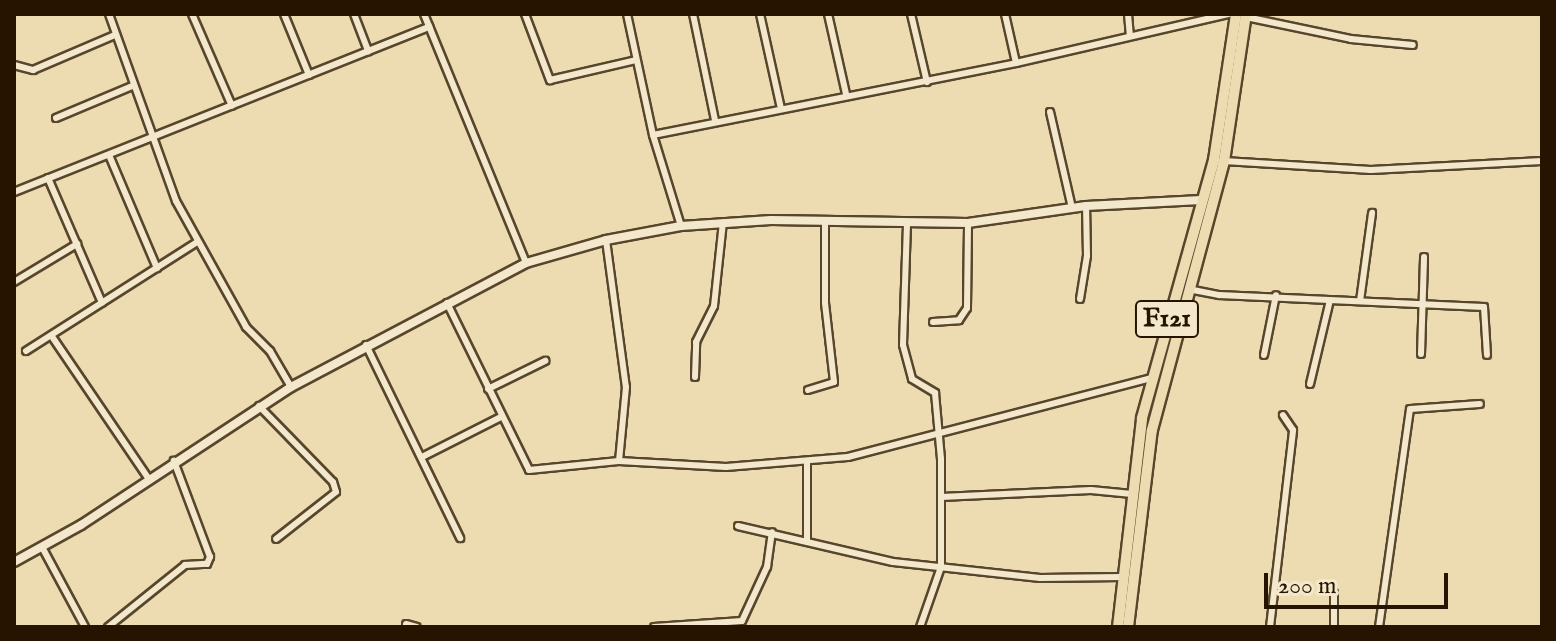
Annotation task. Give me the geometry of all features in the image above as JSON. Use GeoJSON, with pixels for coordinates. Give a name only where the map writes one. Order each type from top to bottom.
{"type":"FeatureCollection","features":[{"type":"Feature","properties":{"kind":"main road","name":"F121"},"geometry":{"type":"LineString","coordinates":[[1128,627],[1152,430],[1224,161],[1243,15]]}},
{"type":"Feature","properties":{"kind":"main road","name":"F121"},"geometry":{"type":"LineString","coordinates":[[1118,627],[1132,494],[1151,378],[1222,124],[1243,15]]}},
{"type":"Feature","properties":{"kind":"street"},"geometry":{"type":"LineString","coordinates":[[109,14],[151,138],[197,242],[246,327],[270,351],[291,387]]}},
{"type":"Feature","properties":{"kind":"street"},"geometry":{"type":"LineString","coordinates":[[192,14],[232,106]]}},
{"type":"Feature","properties":{"kind":"street"},"geometry":{"type":"LineString","coordinates":[[284,14],[309,75]]}},
{"type":"Feature","properties":{"kind":"street"},"geometry":{"type":"LineString","coordinates":[[354,14],[368,51]]}},
{"type":"Feature","properties":{"kind":"street"},"geometry":{"type":"LineString","coordinates":[[424,14],[526,263]]}},
{"type":"Feature","properties":{"kind":"street"},"geometry":{"type":"LineString","coordinates":[[525,14],[550,80],[636,60]]}},
{"type":"Feature","properties":{"kind":"street"},"geometry":{"type":"LineString","coordinates":[[627,14],[653,135],[681,226]]}},
{"type":"Feature","properties":{"kind":"street"},"geometry":{"type":"LineString","coordinates":[[693,14],[715,120]]}},
{"type":"Feature","properties":{"kind":"street"},"geometry":{"type":"LineString","coordinates":[[760,14],[781,109]]}},
{"type":"Feature","properties":{"kind":"street"},"geometry":{"type":"LineString","coordinates":[[828,14],[846,94]]}},
{"type":"Feature","properties":{"kind":"street"},"geometry":{"type":"LineString","coordinates":[[911,14],[927,82]]}},
{"type":"Feature","properties":{"kind":"street"},"geometry":{"type":"LineString","coordinates":[[1005,14],[1016,63]]}},
{"type":"Feature","properties":{"kind":"street"},"geometry":{"type":"LineString","coordinates":[[1128,14],[1130,35]]}},
{"type":"Feature","properties":{"kind":"street"},"geometry":{"type":"LineString","coordinates":[[653,135],[846,94],[927,82],[1229,14]]}},
{"type":"Feature","properties":{"kind":"street"},"geometry":{"type":"LineString","coordinates":[[1243,15],[1351,39],[1413,45]]}},
{"type":"Feature","properties":{"kind":"street"},"geometry":{"type":"LineString","coordinates":[[14,192],[429,27]]}},
{"type":"Feature","properties":{"kind":"street"},"geometry":{"type":"LineString","coordinates":[[14,65],[33,70],[115,35]]}},
{"type":"Feature","properties":{"kind":"street"},"geometry":{"type":"LineString","coordinates":[[56,118],[132,86]]}},
{"type":"Feature","properties":{"kind":"street"},"geometry":{"type":"LineString","coordinates":[[1050,112],[1072,208]]}},
{"type":"Feature","properties":{"kind":"street"},"geometry":{"type":"LineString","coordinates":[[109,155],[157,268]]}},
{"type":"Feature","properties":{"kind":"street"},"geometry":{"type":"LineString","coordinates":[[1224,161],[1371,170],[1542,161]]}},
{"type":"Feature","properties":{"kind":"street"},"geometry":{"type":"LineString","coordinates":[[48,178],[102,303]]}},
{"type":"Feature","properties":{"kind":"street"},"geometry":{"type":"LineString","coordinates":[[14,562],[291,387],[526,263],[606,240],[681,226],[723,222],[968,223],[1086,206],[1201,200]]}},
{"type":"Feature","properties":{"kind":"street"},"geometry":{"type":"LineString","coordinates":[[1080,299],[1086,206]]}},
{"type":"Feature","properties":{"kind":"street"},"geometry":{"type":"LineString","coordinates":[[1360,301],[1372,213]]}},
{"type":"Feature","properties":{"kind":"street"},"geometry":{"type":"LineString","coordinates":[[695,377],[696,342],[714,306],[723,222]]}},
{"type":"Feature","properties":{"kind":"street"},"geometry":{"type":"LineString","coordinates":[[808,390],[834,382],[825,303],[825,222]]}},
{"type":"Feature","properties":{"kind":"street"},"geometry":{"type":"LineString","coordinates":[[933,322],[959,320],[967,308],[968,223]]}},
{"type":"Feature","properties":{"kind":"street"},"geometry":{"type":"LineString","coordinates":[[907,224],[903,345],[912,379],[935,393],[939,430],[941,567],[920,627]]}},
{"type":"Feature","properties":{"kind":"street"},"geometry":{"type":"LineString","coordinates":[[606,240],[626,387],[619,461]]}},
{"type":"Feature","properties":{"kind":"street"},"geometry":{"type":"LineString","coordinates":[[148,478],[53,338],[54,332],[197,242]]}},
{"type":"Feature","properties":{"kind":"street"},"geometry":{"type":"LineString","coordinates":[[14,282],[77,244]]}},
{"type":"Feature","properties":{"kind":"street"},"geometry":{"type":"LineString","coordinates":[[1421,354],[1424,257]]}},
{"type":"Feature","properties":{"kind":"street"},"geometry":{"type":"LineString","coordinates":[[1188,289],[1219,295],[1276,295],[1487,307],[1487,355]]}},
{"type":"Feature","properties":{"kind":"street"},"geometry":{"type":"LineString","coordinates":[[1264,355],[1276,295]]}},
{"type":"Feature","properties":{"kind":"street"},"geometry":{"type":"LineString","coordinates":[[1310,384],[1330,300]]}},
{"type":"Feature","properties":{"kind":"street"},"geometry":{"type":"LineString","coordinates":[[447,303],[529,470],[619,461],[726,467],[807,462],[883,450],[939,430],[1151,378]]}},
{"type":"Feature","properties":{"kind":"street"},"geometry":{"type":"LineString","coordinates":[[26,351],[53,338]]}},
{"type":"Feature","properties":{"kind":"street"},"geometry":{"type":"LineString","coordinates":[[366,345],[460,538]]}},
{"type":"Feature","properties":{"kind":"street"},"geometry":{"type":"LineString","coordinates":[[488,389],[545,361]]}},
{"type":"Feature","properties":{"kind":"street"},"geometry":{"type":"LineString","coordinates":[[1379,627],[1410,409],[1480,404]]}},
{"type":"Feature","properties":{"kind":"street"},"geometry":{"type":"LineString","coordinates":[[259,406],[333,482],[336,492],[276,539]]}},
{"type":"Feature","properties":{"kind":"street"},"geometry":{"type":"LineString","coordinates":[[1270,627],[1293,430],[1283,415]]}},
{"type":"Feature","properties":{"kind":"street"},"geometry":{"type":"LineString","coordinates":[[422,457],[501,417]]}},
{"type":"Feature","properties":{"kind":"street"},"geometry":{"type":"LineString","coordinates":[[108,627],[185,565],[207,564],[210,557],[174,460]]}},
{"type":"Feature","properties":{"kind":"street"},"geometry":{"type":"LineString","coordinates":[[807,462],[807,541]]}},
{"type":"Feature","properties":{"kind":"street"},"geometry":{"type":"LineString","coordinates":[[941,497],[1091,490],[1132,494]]}},
{"type":"Feature","properties":{"kind":"street"},"geometry":{"type":"LineString","coordinates":[[738,526],[893,562],[1040,578],[1122,577]]}},
{"type":"Feature","properties":{"kind":"street"},"geometry":{"type":"LineString","coordinates":[[654,627],[742,621],[767,567],[772,532]]}},
{"type":"Feature","properties":{"kind":"street"},"geometry":{"type":"LineString","coordinates":[[42,547],[85,627]]}},
{"type":"Feature","properties":{"kind":"street"},"geometry":{"type":"LineString","coordinates":[[1334,593],[1334,627]]}},
{"type":"Feature","properties":{"kind":"street"},"geometry":{"type":"LineString","coordinates":[[406,624],[417,627]]}}]}
